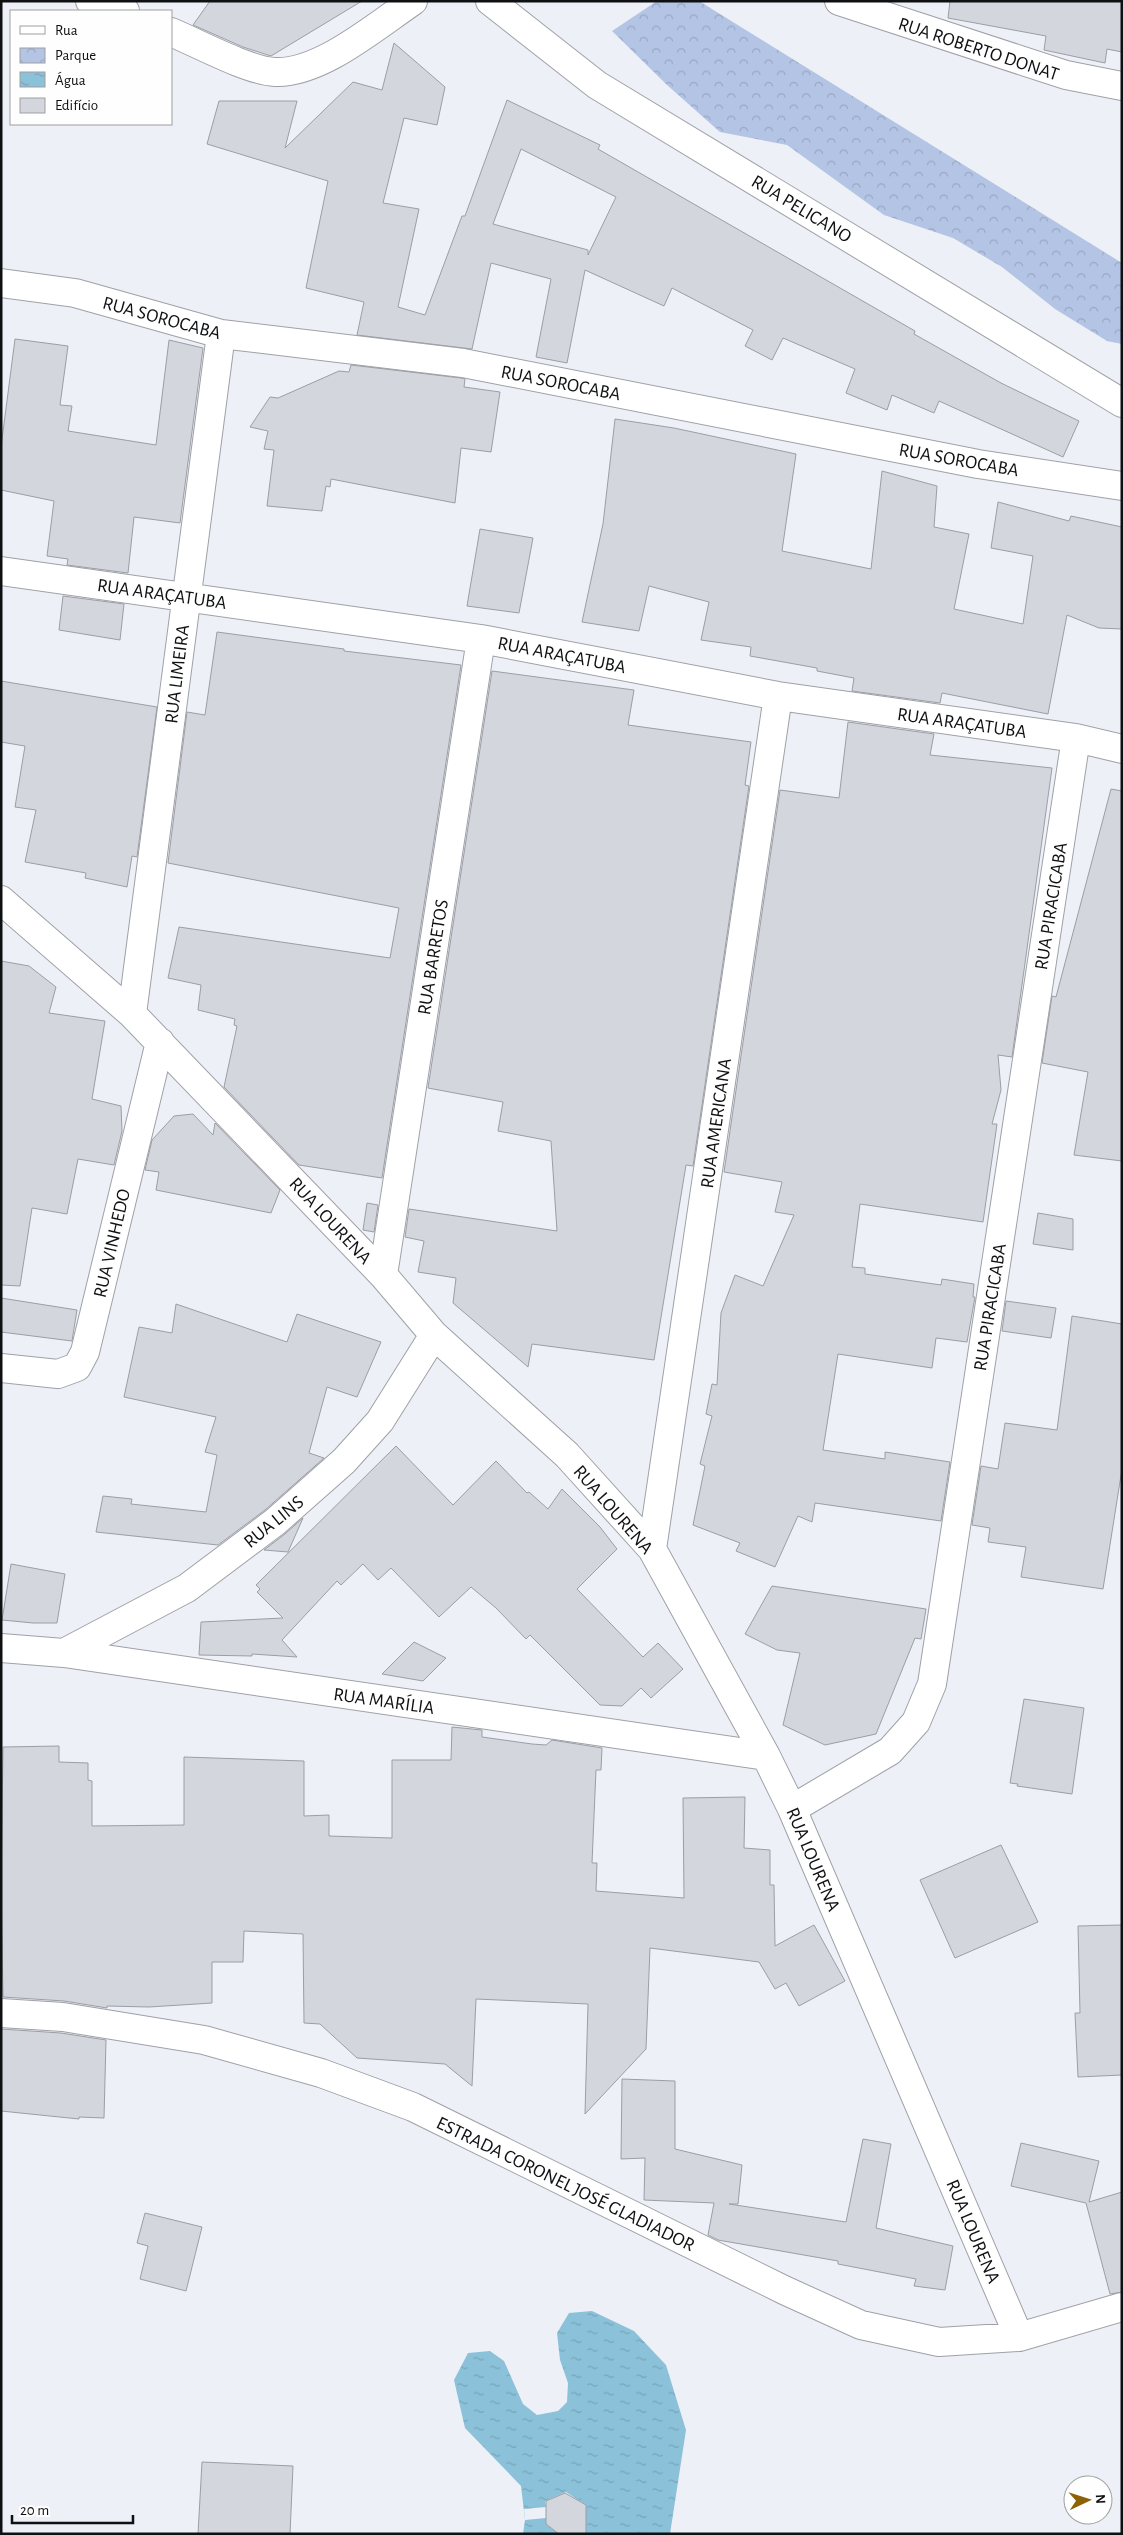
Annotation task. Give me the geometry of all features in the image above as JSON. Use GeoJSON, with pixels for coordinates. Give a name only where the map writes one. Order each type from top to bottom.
{"type":"FeatureCollection","features":[{"type":"Feature","properties":{"kind":"street"},"geometry":{"type":"LineString","coordinates":[[90,1],[122,10]]}},
{"type":"Feature","properties":{"kind":"street"},"geometry":{"type":"LineString","coordinates":[[172,32],[257,68],[274,72],[300,70],[326,59],[413,1]]}},
{"type":"Feature","properties":{"kind":"street","name":"RUA PELICANO"},"geometry":{"type":"LineString","coordinates":[[490,1],[598,85],[1122,404]]}},
{"type":"Feature","properties":{"kind":"street","name":"RUA ROBERTO DONAT"},"geometry":{"type":"LineString","coordinates":[[839,1],[1066,75],[1122,86]]}},
{"type":"Feature","properties":{"kind":"street","name":"RUA SOROCABA"},"geometry":{"type":"LineString","coordinates":[[1,283],[75,293],[221,334],[463,363],[978,464],[1122,486]]}},
{"type":"Feature","properties":{"kind":"street","name":"RUA LIMEIRA"},"geometry":{"type":"LineString","coordinates":[[132,1014],[160,810],[185,596],[221,334]]}},
{"type":"Feature","properties":{"kind":"street","name":"RUA ARAÇATUBA"},"geometry":{"type":"LineString","coordinates":[[1,571],[481,639],[778,696],[1076,738],[1122,748]]}},
{"type":"Feature","properties":{"kind":"street","name":"RUA BARRETOS"},"geometry":{"type":"LineString","coordinates":[[383,1276],[481,639]]}},
{"type":"Feature","properties":{"kind":"street","name":"RUA AMERICANA"},"geometry":{"type":"LineString","coordinates":[[652,1549],[778,696]]}},
{"type":"Feature","properties":{"kind":"street","name":"RUA PIRACICABA"},"geometry":{"type":"LineString","coordinates":[[792,1809],[890,1751],[916,1722],[932,1684],[1076,738]]}},
{"type":"Feature","properties":{"kind":"street","name":"RUA LOURENA"},"geometry":{"type":"LineString","coordinates":[[1,900],[132,1014],[383,1276],[434,1335],[567,1455],[652,1549],[766,1756],[792,1809],[1019,2337]]}},
{"type":"Feature","properties":{"kind":"street","name":"RUA VINHEDO"},"geometry":{"type":"LineString","coordinates":[[1,1368],[58,1374],[77,1367],[85,1352],[160,1042]]}},
{"type":"Feature","properties":{"kind":"street","name":"RUA LINS"},"geometry":{"type":"LineString","coordinates":[[64,1653],[187,1588],[275,1522],[344,1461],[380,1421],[434,1335]]}},
{"type":"Feature","properties":{"kind":"street","name":"RUA MARÍLIA"},"geometry":{"type":"LineString","coordinates":[[1,1648],[64,1653],[766,1756]]}},
{"type":"Feature","properties":{"kind":"street","name":"ESTRADA CORONEL JOSÉ GLADIADOR"},"geometry":{"type":"LineString","coordinates":[[1,2013],[63,2018],[204,2040],[321,2073],[413,2107],[784,2290],[861,2324],[939,2342],[1019,2337],[1122,2307]]}},
{"type":"Feature","properties":{"kind":"green space"},"geometry":{"type":"Polygon","coordinates":[[[657,1],[699,1],[1122,263],[1122,344],[1107,341],[1055,309],[1002,267],[953,238],[884,215],[787,145],[720,132],[667,85],[612,31],[657,1]]]}},
{"type":"Feature","properties":{"kind":"water"},"geometry":{"type":"Polygon","coordinates":[[[592,2311],[634,2331],[666,2365],[686,2430],[670,2534],[523,2534],[525,2520],[521,2486],[465,2428],[454,2380],[468,2353],[490,2351],[504,2361],[523,2404],[537,2415],[558,2411],[567,2402],[568,2383],[560,2360],[557,2333],[569,2313],[592,2311]]]}},
{"type":"Feature","properties":{"kind":"pier"},"geometry":{"type":"Polygon","coordinates":[[[566,2492],[586,2505],[586,2529],[576,2534],[559,2534],[547,2525],[546,2518],[525,2520],[524,2509],[546,2507],[545,2501],[566,2492]]]}},
{"type":"Feature","properties":{"kind":"building"},"geometry":{"type":"Polygon","coordinates":[[[210,1],[362,1],[271,56],[243,47],[193,25],[210,1]]]}},
{"type":"Feature","properties":{"kind":"building"},"geometry":{"type":"Polygon","coordinates":[[[950,1],[1122,1],[1122,52],[1107,49],[1105,63],[1044,50],[1046,36],[948,18],[950,1]]]}},
{"type":"Feature","properties":{"kind":"building"},"geometry":{"type":"Polygon","coordinates":[[[394,43],[445,87],[437,125],[404,118],[383,203],[419,209],[398,307],[425,315],[462,216],[465,216],[507,100],[600,145],[598,149],[915,331],[914,334],[1001,383],[1079,421],[1063,457],[939,401],[934,413],[892,395],[887,410],[846,393],[855,369],[783,338],[772,360],[745,346],[753,330],[672,288],[664,306],[585,270],[567,363],[536,357],[551,279],[491,263],[472,349],[357,335],[364,302],[306,288],[328,181],[207,144],[219,101],[297,101],[285,148],[353,82],[382,90],[394,43]],[[521,149],[493,224],[588,250],[588,255],[616,197],[521,149]]]}},
{"type":"Feature","properties":{"kind":"building"},"geometry":{"type":"Polygon","coordinates":[[[15,339],[68,346],[60,405],[72,406],[68,431],[156,445],[169,340],[203,348],[180,523],[134,517],[128,573],[67,565],[68,559],[47,556],[54,501],[1,490],[1,447],[15,339]]]}},
{"type":"Feature","properties":{"kind":"building"},"geometry":{"type":"Polygon","coordinates":[[[351,365],[461,378],[465,379],[464,387],[500,392],[491,452],[461,448],[455,503],[331,479],[330,487],[326,486],[322,511],[267,506],[274,450],[264,449],[268,431],[250,427],[270,397],[278,398],[339,371],[349,372],[351,365]]]}},
{"type":"Feature","properties":{"kind":"building"},"geometry":{"type":"Polygon","coordinates":[[[615,419],[674,428],[796,454],[782,551],[871,569],[882,471],[937,486],[934,527],[969,534],[954,609],[1023,624],[1033,556],[991,548],[998,502],[1069,521],[1071,516],[1122,527],[1122,629],[1099,628],[1067,615],[1048,714],[942,693],[940,703],[852,691],[854,678],[817,671],[817,668],[750,656],[751,647],[701,640],[709,602],[649,586],[639,631],[582,622],[603,524],[615,419]]]}},
{"type":"Feature","properties":{"kind":"building"},"geometry":{"type":"Polygon","coordinates":[[[480,529],[533,538],[519,613],[467,606],[480,529]]]}},
{"type":"Feature","properties":{"kind":"building"},"geometry":{"type":"Polygon","coordinates":[[[63,596],[124,604],[120,640],[59,630],[63,596]]]}},
{"type":"Feature","properties":{"kind":"building"},"geometry":{"type":"Polygon","coordinates":[[[217,632],[344,649],[344,651],[461,665],[382,1178],[299,1165],[224,1087],[237,1026],[234,1025],[235,1019],[198,1010],[201,985],[168,978],[179,927],[390,958],[399,908],[168,863],[187,712],[205,715],[217,632]]]}},
{"type":"Feature","properties":{"kind":"building"},"geometry":{"type":"Polygon","coordinates":[[[492,671],[634,690],[628,725],[751,742],[745,785],[749,786],[693,1166],[686,1165],[654,1360],[532,1344],[528,1367],[453,1303],[456,1278],[418,1272],[424,1241],[405,1237],[409,1209],[557,1231],[551,1141],[498,1131],[503,1102],[428,1088],[492,671]]]}},
{"type":"Feature","properties":{"kind":"building"},"geometry":{"type":"Polygon","coordinates":[[[1,681],[157,707],[137,857],[132,856],[127,887],[85,878],[86,873],[25,862],[36,810],[15,807],[25,746],[1,742],[1,681]]]}},
{"type":"Feature","properties":{"kind":"building"},"geometry":{"type":"Polygon","coordinates":[[[848,722],[934,734],[930,755],[1052,768],[1012,1057],[998,1055],[1001,1090],[992,1124],[997,1124],[983,1222],[860,1204],[852,1267],[865,1268],[865,1274],[941,1285],[942,1279],[974,1284],[973,1297],[975,1297],[967,1342],[936,1338],[932,1368],[838,1354],[823,1450],[885,1459],[885,1452],[950,1462],[941,1521],[815,1503],[812,1522],[798,1516],[775,1567],[736,1551],[740,1543],[693,1525],[705,1466],[700,1464],[712,1416],[706,1414],[712,1384],[717,1385],[721,1313],[735,1275],[763,1286],[794,1215],[775,1212],[782,1182],[724,1172],[780,790],[839,798],[848,722]]]}},
{"type":"Feature","properties":{"kind":"building"},"geometry":{"type":"Polygon","coordinates":[[[1111,789],[1122,791],[1122,1161],[1074,1155],[1088,1072],[1042,1063],[1052,996],[1056,997],[1111,789]]]}},
{"type":"Feature","properties":{"kind":"building"},"geometry":{"type":"Polygon","coordinates":[[[1,961],[29,966],[56,987],[49,1013],[105,1021],[92,1099],[121,1106],[122,1131],[114,1165],[78,1159],[67,1214],[32,1208],[20,1286],[1,1285],[1,961]]]}},
{"type":"Feature","properties":{"kind":"building"},"geometry":{"type":"Polygon","coordinates":[[[193,1114],[213,1135],[215,1123],[280,1190],[271,1213],[156,1190],[159,1172],[145,1170],[152,1140],[174,1116],[193,1114]]]}},
{"type":"Feature","properties":{"kind":"building"},"geometry":{"type":"Polygon","coordinates":[[[367,1203],[378,1205],[374,1232],[363,1230],[367,1203]]]}},
{"type":"Feature","properties":{"kind":"building"},"geometry":{"type":"Polygon","coordinates":[[[1038,1213],[1073,1219],[1073,1250],[1033,1244],[1038,1213]]]}},
{"type":"Feature","properties":{"kind":"building"},"geometry":{"type":"Polygon","coordinates":[[[1,1298],[77,1310],[72,1341],[1,1332],[1,1298]]]}},
{"type":"Feature","properties":{"kind":"building"},"geometry":{"type":"Polygon","coordinates":[[[1006,1301],[1056,1308],[1051,1338],[1002,1331],[1006,1301]]]}},
{"type":"Feature","properties":{"kind":"building"},"geometry":{"type":"Polygon","coordinates":[[[176,1304],[287,1342],[297,1314],[381,1342],[357,1397],[327,1387],[309,1453],[324,1458],[265,1510],[218,1545],[96,1532],[103,1496],[132,1499],[131,1504],[206,1512],[217,1455],[205,1452],[216,1417],[124,1397],[139,1327],[172,1333],[176,1304]]]}},
{"type":"Feature","properties":{"kind":"building"},"geometry":{"type":"Polygon","coordinates":[[[1072,1316],[1122,1324],[1122,1469],[1103,1589],[1021,1577],[1026,1547],[988,1542],[990,1528],[972,1525],[981,1466],[998,1469],[1005,1423],[1057,1430],[1072,1316]]]}},
{"type":"Feature","properties":{"kind":"building"},"geometry":{"type":"Polygon","coordinates":[[[396,1446],[453,1505],[496,1461],[527,1493],[529,1492],[548,1509],[562,1489],[600,1527],[617,1549],[577,1589],[643,1657],[658,1643],[683,1669],[651,1698],[641,1688],[622,1706],[600,1705],[530,1635],[526,1639],[496,1608],[471,1587],[439,1617],[391,1568],[378,1580],[363,1564],[341,1585],[337,1581],[282,1640],[297,1657],[252,1654],[252,1656],[199,1655],[201,1622],[283,1618],[257,1592],[260,1589],[256,1585],[396,1446]]]}},
{"type":"Feature","properties":{"kind":"building"},"geometry":{"type":"Polygon","coordinates":[[[303,1518],[288,1552],[264,1550],[285,1534],[303,1518]]]}},
{"type":"Feature","properties":{"kind":"building"},"geometry":{"type":"Polygon","coordinates":[[[11,1564],[65,1574],[57,1623],[2,1620],[11,1564]]]}},
{"type":"Feature","properties":{"kind":"building"},"geometry":{"type":"Polygon","coordinates":[[[772,1586],[926,1609],[921,1639],[915,1638],[876,1734],[825,1745],[783,1725],[800,1653],[777,1650],[745,1634],[772,1586]]]}},
{"type":"Feature","properties":{"kind":"building"},"geometry":{"type":"Polygon","coordinates":[[[414,1642],[446,1658],[423,1681],[382,1674],[414,1642]]]}},
{"type":"Feature","properties":{"kind":"building"},"geometry":{"type":"Polygon","coordinates":[[[1024,1699],[1084,1708],[1072,1794],[1017,1786],[1018,1784],[1010,1783],[1024,1699]]]}},
{"type":"Feature","properties":{"kind":"building"},"geometry":{"type":"Polygon","coordinates":[[[452,1727],[482,1730],[482,1737],[532,1744],[546,1745],[552,1740],[602,1748],[601,1770],[596,1770],[592,1863],[597,1863],[596,1891],[684,1898],[683,1798],[745,1797],[744,1848],[770,1850],[770,1885],[774,1885],[775,1946],[814,1925],[845,1981],[799,2006],[786,1983],[775,1989],[759,1962],[650,1948],[646,2049],[585,2114],[588,2004],[476,1999],[472,2086],[445,2064],[357,2058],[320,2024],[304,2023],[303,1934],[244,1931],[243,1962],[212,1962],[212,2003],[149,2007],[107,2006],[107,2008],[64,2001],[3,1997],[1,1889],[3,1747],[59,1746],[59,1762],[88,1763],[88,1780],[92,1781],[92,1826],[184,1825],[184,1757],[304,1761],[304,1816],[329,1815],[329,1836],[392,1838],[392,1760],[451,1760],[452,1727]]]}},
{"type":"Feature","properties":{"kind":"building"},"geometry":{"type":"Polygon","coordinates":[[[1001,1845],[1038,1922],[955,1958],[920,1880],[1001,1845]]]}},
{"type":"Feature","properties":{"kind":"building"},"geometry":{"type":"Polygon","coordinates":[[[1122,1925],[1122,2075],[1078,2077],[1075,2013],[1080,2013],[1078,1926],[1122,1925]]]}},
{"type":"Feature","properties":{"kind":"building"},"geometry":{"type":"Polygon","coordinates":[[[1,2029],[61,2033],[106,2040],[104,2118],[79,2117],[79,2119],[1,2111],[1,2029]]]}},
{"type":"Feature","properties":{"kind":"building"},"geometry":{"type":"Polygon","coordinates":[[[622,2079],[675,2081],[675,2149],[742,2165],[738,2204],[729,2204],[846,2222],[863,2139],[891,2144],[876,2228],[953,2246],[945,2290],[914,2286],[916,2279],[838,2264],[838,2261],[718,2240],[708,2235],[714,2203],[644,2200],[645,2158],[621,2159],[622,2079]]]}},
{"type":"Feature","properties":{"kind":"building"},"geometry":{"type":"Polygon","coordinates":[[[1021,2143],[1099,2161],[1089,2202],[1122,2192],[1122,2292],[1110,2294],[1086,2203],[1011,2186],[1021,2143]]]}},
{"type":"Feature","properties":{"kind":"building"},"geometry":{"type":"Polygon","coordinates":[[[145,2213],[202,2227],[186,2291],[140,2279],[148,2246],[137,2243],[145,2213]]]}},
{"type":"Feature","properties":{"kind":"building"},"geometry":{"type":"Polygon","coordinates":[[[202,2462],[293,2466],[290,2534],[198,2534],[202,2462]]]}},
{"type":"Feature","properties":{"kind":"building"},"geometry":{"type":"Polygon","coordinates":[[[565,2493],[586,2505],[586,2534],[559,2534],[546,2524],[546,2501],[565,2493]]]}}]}
